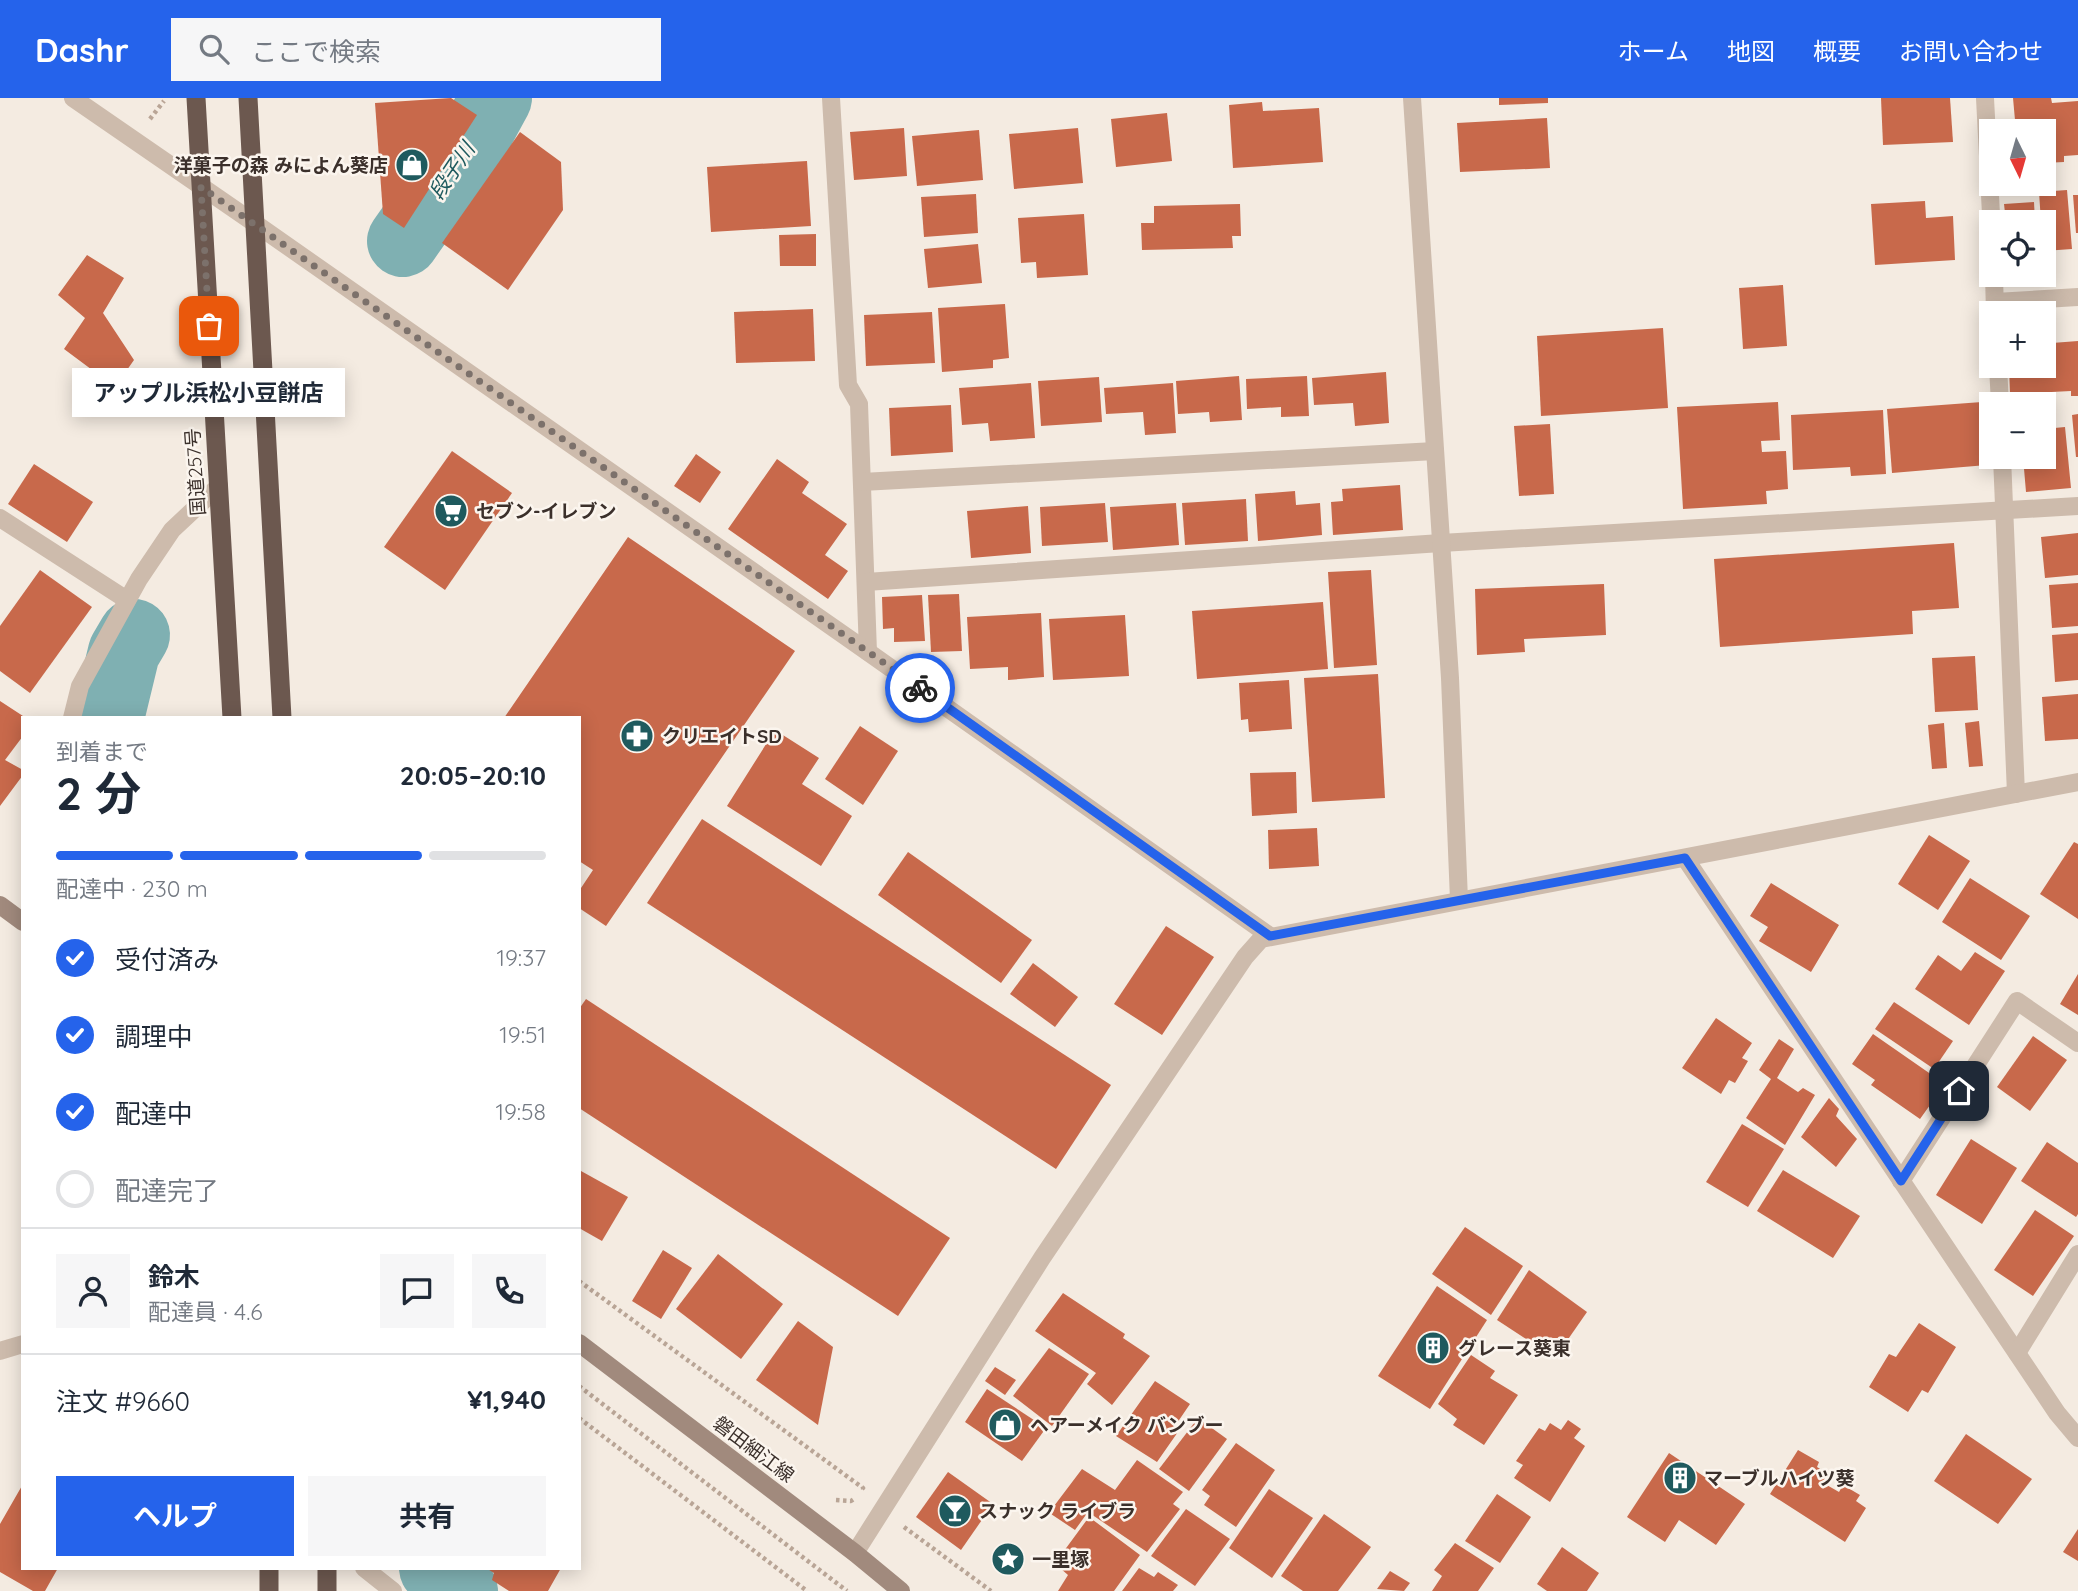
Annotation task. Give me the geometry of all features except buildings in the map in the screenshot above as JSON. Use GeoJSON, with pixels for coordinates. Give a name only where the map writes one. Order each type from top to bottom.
{"type":"FeatureCollection","features":[{"type":"Feature","properties":{"kind":"highway","name":"国道257号"},"geometry":{"type":"LineString","coordinates":[[196,98],[232,716]]}},
{"type":"Feature","properties":{"kind":"highway"},"geometry":{"type":"LineString","coordinates":[[248,98],[282,716]]}},
{"type":"Feature","properties":{"kind":"highway"},"geometry":{"type":"LineString","coordinates":[[269,1570],[269,1591]]}},
{"type":"Feature","properties":{"kind":"highway"},"geometry":{"type":"LineString","coordinates":[[327,1570],[327,1591]]}},
{"type":"Feature","properties":{"kind":"main road"},"geometry":{"type":"LineString","coordinates":[[0,905],[21,921]]}},
{"type":"Feature","properties":{"kind":"main road","name":"磐田細江線"},"geometry":{"type":"LineString","coordinates":[[581,1345],[901,1591]]}},
{"type":"Feature","properties":{"kind":"street"},"geometry":{"type":"LineString","coordinates":[[72,98],[869,652],[1270,936]]}},
{"type":"Feature","properties":{"kind":"street"},"geometry":{"type":"LineString","coordinates":[[831,98],[848,385],[859,404],[869,652]]}},
{"type":"Feature","properties":{"kind":"street"},"geometry":{"type":"LineString","coordinates":[[1412,98],[1450,678],[1459,900]]}},
{"type":"Feature","properties":{"kind":"street"},"geometry":{"type":"LineString","coordinates":[[1984,98],[1991,210]]}},
{"type":"Feature","properties":{"kind":"street"},"geometry":{"type":"LineString","coordinates":[[2045,301],[2078,297]]}},
{"type":"Feature","properties":{"kind":"street"},"geometry":{"type":"LineString","coordinates":[[862,482],[1436,451]]}},
{"type":"Feature","properties":{"kind":"street"},"geometry":{"type":"LineString","coordinates":[[2002,469],[2016,794]]}},
{"type":"Feature","properties":{"kind":"street"},"geometry":{"type":"LineString","coordinates":[[72,716],[80,686],[139,579],[172,530],[219,486]]}},
{"type":"Feature","properties":{"kind":"street"},"geometry":{"type":"LineString","coordinates":[[866,582],[1441,543],[2078,506]]}},
{"type":"Feature","properties":{"kind":"street"},"geometry":{"type":"LineString","coordinates":[[0,518],[127,600]]}},
{"type":"Feature","properties":{"kind":"street"},"geometry":{"type":"LineString","coordinates":[[855,1553],[1042,1258],[1256,943],[1270,936],[2078,782]]}},
{"type":"Feature","properties":{"kind":"street"},"geometry":{"type":"LineString","coordinates":[[1685,858],[2057,1413],[2078,1438]]}},
{"type":"Feature","properties":{"kind":"street"},"geometry":{"type":"LineString","coordinates":[[1901,1181],[2018,1001],[2078,1043]]}},
{"type":"Feature","properties":{"kind":"street"},"geometry":{"type":"LineString","coordinates":[[2017,1353],[2078,1254]]}},
{"type":"Feature","properties":{"kind":"street"},"geometry":{"type":"LineString","coordinates":[[0,1351],[21,1346]]}},
{"type":"Feature","properties":{"kind":"street"},"geometry":{"type":"LineString","coordinates":[[367,1570],[393,1591]]}},
{"type":"Feature","properties":{"kind":"path"},"geometry":{"type":"LineString","coordinates":[[581,1282],[863,1488],[851,1501],[840,1502],[832,1499]]}},
{"type":"Feature","properties":{"kind":"path"},"geometry":{"type":"LineString","coordinates":[[581,1388],[846,1591]]}},
{"type":"Feature","properties":{"kind":"path"},"geometry":{"type":"LineString","coordinates":[[581,1420],[807,1591]]}},
{"type":"Feature","properties":{"kind":"path"},"geometry":{"type":"LineString","coordinates":[[882,1510],[991,1591]]}},
{"type":"Feature","properties":{"kind":"waterway","name":"段子川"},"geometry":{"type":"LineString","coordinates":[[403,241],[471,144],[496,98]]}},
{"type":"Feature","properties":{"kind":"waterway","name":"段子川"},"geometry":{"type":"LineString","coordinates":[[108,716],[124,652],[134,635]]}},
{"type":"Feature","properties":{"kind":"waterway","name":"段子川"},"geometry":{"type":"LineString","coordinates":[[437,1570],[462,1591]]}},
{"type":"Feature","properties":{"kind":"way so far"},"geometry":{"type":"LineString","coordinates":[[209,326],[201,187],[920,688]]}},
{"type":"Feature","properties":{"kind":"place","name":"洋菓子の森 みによん葵店"},"geometry":{"type":"Point","coordinates":[412,165]}},
{"type":"Feature","properties":{"kind":"place","name":"アップル浜松小豆餅店"},"geometry":{"type":"Point","coordinates":[209,326]}},
{"type":"Feature","properties":{"kind":"place","name":"セブン-イレブン"},"geometry":{"type":"Point","coordinates":[451,511]}},
{"type":"Feature","properties":{"kind":"place","name":"クリエイトSD"},"geometry":{"type":"Point","coordinates":[637,736]}},
{"type":"Feature","properties":{"kind":"place","name":"グレース葵東"},"geometry":{"type":"Point","coordinates":[1433,1348]}},
{"type":"Feature","properties":{"kind":"place","name":"ヘアーメイク バンブー"},"geometry":{"type":"Point","coordinates":[1005,1425]}},
{"type":"Feature","properties":{"kind":"place","name":"マーブルハイツ葵"},"geometry":{"type":"Point","coordinates":[1680,1478]}},
{"type":"Feature","properties":{"kind":"place","name":"スナック ライブラ"},"geometry":{"type":"Point","coordinates":[955,1511]}},
{"type":"Feature","properties":{"kind":"place","name":"一里塚"},"geometry":{"type":"Point","coordinates":[1008,1559]}},
{"type":"Feature","properties":{"kind":"route"},"geometry":{"type":"LineString","coordinates":[[920,688],[1270,936],[1685,858],[1901,1181],[1959,1091]]}}]}
